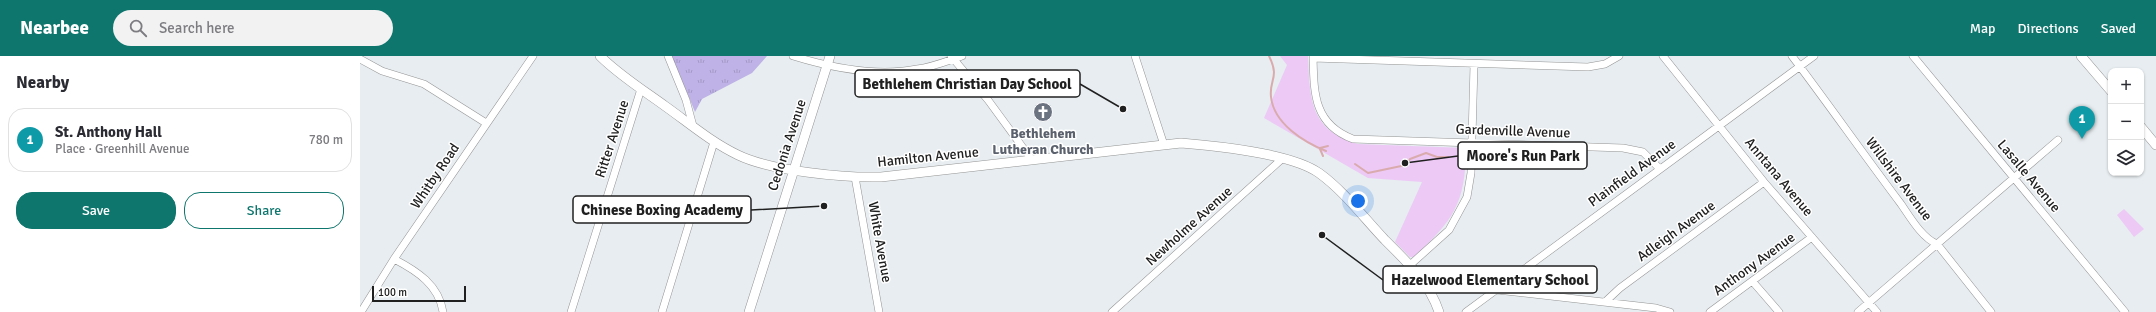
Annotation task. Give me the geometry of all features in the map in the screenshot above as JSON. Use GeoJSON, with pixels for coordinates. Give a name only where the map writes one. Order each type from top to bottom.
{"type":"FeatureCollection","features":[{"type":"Feature","properties":{"kind":"street","name":"Whitby Road"},"geometry":{"type":"LineString","coordinates":[[361,312],[394,259],[533,56]]}},
{"type":"Feature","properties":{"kind":"street","name":"Hamilton Avenue"},"geometry":{"type":"LineString","coordinates":[[600,56],[641,89],[714,142],[747,159],[771,166],[855,177],[895,176],[1164,145],[1200,144],[1283,158],[1320,174],[1410,266],[1429,289],[1439,312]]}},
{"type":"Feature","properties":{"kind":"street"},"geometry":{"type":"LineString","coordinates":[[668,56],[686,100],[693,126]]}},
{"type":"Feature","properties":{"kind":"street"},"geometry":{"type":"LineString","coordinates":[[793,56],[827,66],[865,70],[900,71],[928,67],[952,57],[962,56]]}},
{"type":"Feature","properties":{"kind":"street","name":"Cedonia Avenue"},"geometry":{"type":"LineString","coordinates":[[749,312],[830,56]]}},
{"type":"Feature","properties":{"kind":"street"},"geometry":{"type":"LineString","coordinates":[[1135,56],[1164,145]]}},
{"type":"Feature","properties":{"kind":"street"},"geometry":{"type":"LineString","coordinates":[[1313,57],[1474,65],[1588,68],[1605,64],[1619,56]]}},
{"type":"Feature","properties":{"kind":"street","name":"Anntana Avenue"},"geometry":{"type":"LineString","coordinates":[[1663,56],[1764,182],[1877,312]]}},
{"type":"Feature","properties":{"kind":"street","name":"Willshire Avenue"},"geometry":{"type":"LineString","coordinates":[[1792,56],[1913,221],[1932,242],[1937,244],[1991,312]]}},
{"type":"Feature","properties":{"kind":"street","name":"Plainfield Avenue"},"geometry":{"type":"LineString","coordinates":[[1466,312],[1814,56]]}},
{"type":"Feature","properties":{"kind":"street","name":"Lasalle Avenue"},"geometry":{"type":"LineString","coordinates":[[1913,56],[2125,312]]}},
{"type":"Feature","properties":{"kind":"street"},"geometry":{"type":"LineString","coordinates":[[2082,56],[2108,87]]}},
{"type":"Feature","properties":{"kind":"street"},"geometry":{"type":"LineString","coordinates":[[952,57],[988,100],[1032,160]]}},
{"type":"Feature","properties":{"kind":"street","name":"Gardenville Avenue"},"geometry":{"type":"LineString","coordinates":[[1313,57],[1316,100],[1321,112],[1337,131],[1358,139],[1634,149],[1648,156],[1660,168]]}},
{"type":"Feature","properties":{"kind":"street"},"geometry":{"type":"LineString","coordinates":[[360,58],[388,73],[424,84],[486,123]]}},
{"type":"Feature","properties":{"kind":"street"},"geometry":{"type":"LineString","coordinates":[[1410,266],[1449,230],[1456,220],[1467,197],[1470,184],[1474,65]]}},
{"type":"Feature","properties":{"kind":"street","name":"Ritter Avenue"},"geometry":{"type":"LineString","coordinates":[[571,312],[641,89]]}},
{"type":"Feature","properties":{"kind":"street"},"geometry":{"type":"LineString","coordinates":[[2144,130],[2155,142]]}},
{"type":"Feature","properties":{"kind":"street"},"geometry":{"type":"LineString","coordinates":[[1858,312],[2013,177],[2058,140]]}},
{"type":"Feature","properties":{"kind":"street"},"geometry":{"type":"LineString","coordinates":[[662,312],[714,142]]}},
{"type":"Feature","properties":{"kind":"street","name":"Newholme Avenue"},"geometry":{"type":"LineString","coordinates":[[1112,312],[1283,158]]}},
{"type":"Feature","properties":{"kind":"street","name":"White Avenue"},"geometry":{"type":"LineString","coordinates":[[855,177],[879,312]]}},
{"type":"Feature","properties":{"kind":"street","name":"Adleigh Avenue"},"geometry":{"type":"LineString","coordinates":[[1605,302],[1620,288],[1764,182]]}},
{"type":"Feature","properties":{"kind":"street","name":"Anthony Avenue"},"geometry":{"type":"LineString","coordinates":[[1710,312],[1753,282],[1812,237]]}},
{"type":"Feature","properties":{"kind":"street"},"geometry":{"type":"LineString","coordinates":[[394,259],[417,273],[430,285],[439,296],[443,312]]}},
{"type":"Feature","properties":{"kind":"street"},"geometry":{"type":"LineString","coordinates":[[1753,282],[1779,312]]}},
{"type":"Feature","properties":{"kind":"street"},"geometry":{"type":"LineString","coordinates":[[1497,290],[1656,308],[1670,312]]}},
{"type":"Feature","properties":{"kind":"green space"},"geometry":{"type":"Polygon","coordinates":[[[668,56],[767,56],[752,73],[702,99],[695,112],[686,90],[673,72],[668,56]]]}},
{"type":"Feature","properties":{"kind":"shaded area"},"geometry":{"type":"Polygon","coordinates":[[[1280,56],[1308,56],[1310,86],[1316,111],[1322,122],[1330,131],[1342,138],[1358,144],[1465,148],[1463,185],[1454,210],[1438,232],[1414,257],[1410,257],[1395,242],[1422,182],[1368,178],[1264,118],[1287,65],[1280,56]]]}},
{"type":"Feature","properties":{"kind":"shaded area"},"geometry":{"type":"Polygon","coordinates":[[[2124,209],[2144,229],[2134,237],[2117,215],[2124,209]]]}},
{"type":"Feature","properties":{"kind":"waterway"},"geometry":{"type":"LineString","coordinates":[[1269,56],[1274,69],[1271,97],[1273,107],[1278,116],[1291,131],[1309,143],[1326,151]]}},
{"type":"Feature","properties":{"kind":"waterway"},"geometry":{"type":"LineString","coordinates":[[1320,148],[1328,146]]}},
{"type":"Feature","properties":{"kind":"waterway"},"geometry":{"type":"LineString","coordinates":[[1320,149],[1323,156]]}},
{"type":"Feature","properties":{"kind":"waterway"},"geometry":{"type":"LineString","coordinates":[[1355,164],[1368,173],[1406,165],[1410,159],[1426,153],[1437,157],[1448,157]]}},
{"type":"Feature","properties":{"kind":"place","name":"Bethlehem Christian Day School"},"geometry":{"type":"Point","coordinates":[1123,109]}},
{"type":"Feature","properties":{"kind":"place","name":"Bethlehem Lutheran Church"},"geometry":{"type":"Point","coordinates":[1043,112]}},
{"type":"Feature","properties":{"kind":"place","name":"St. Anthony Hall"},"geometry":{"type":"Point","coordinates":[2082,139]}},
{"type":"Feature","properties":{"kind":"place","name":"Moore's Run Park"},"geometry":{"type":"Point","coordinates":[1405,163]}},
{"type":"Feature","properties":{"kind":"place","name":"Chinese Boxing Academy"},"geometry":{"type":"Point","coordinates":[824,206]}},
{"type":"Feature","properties":{"kind":"place","name":"Hazelwood Elementary School"},"geometry":{"type":"Point","coordinates":[1322,235]}}]}
